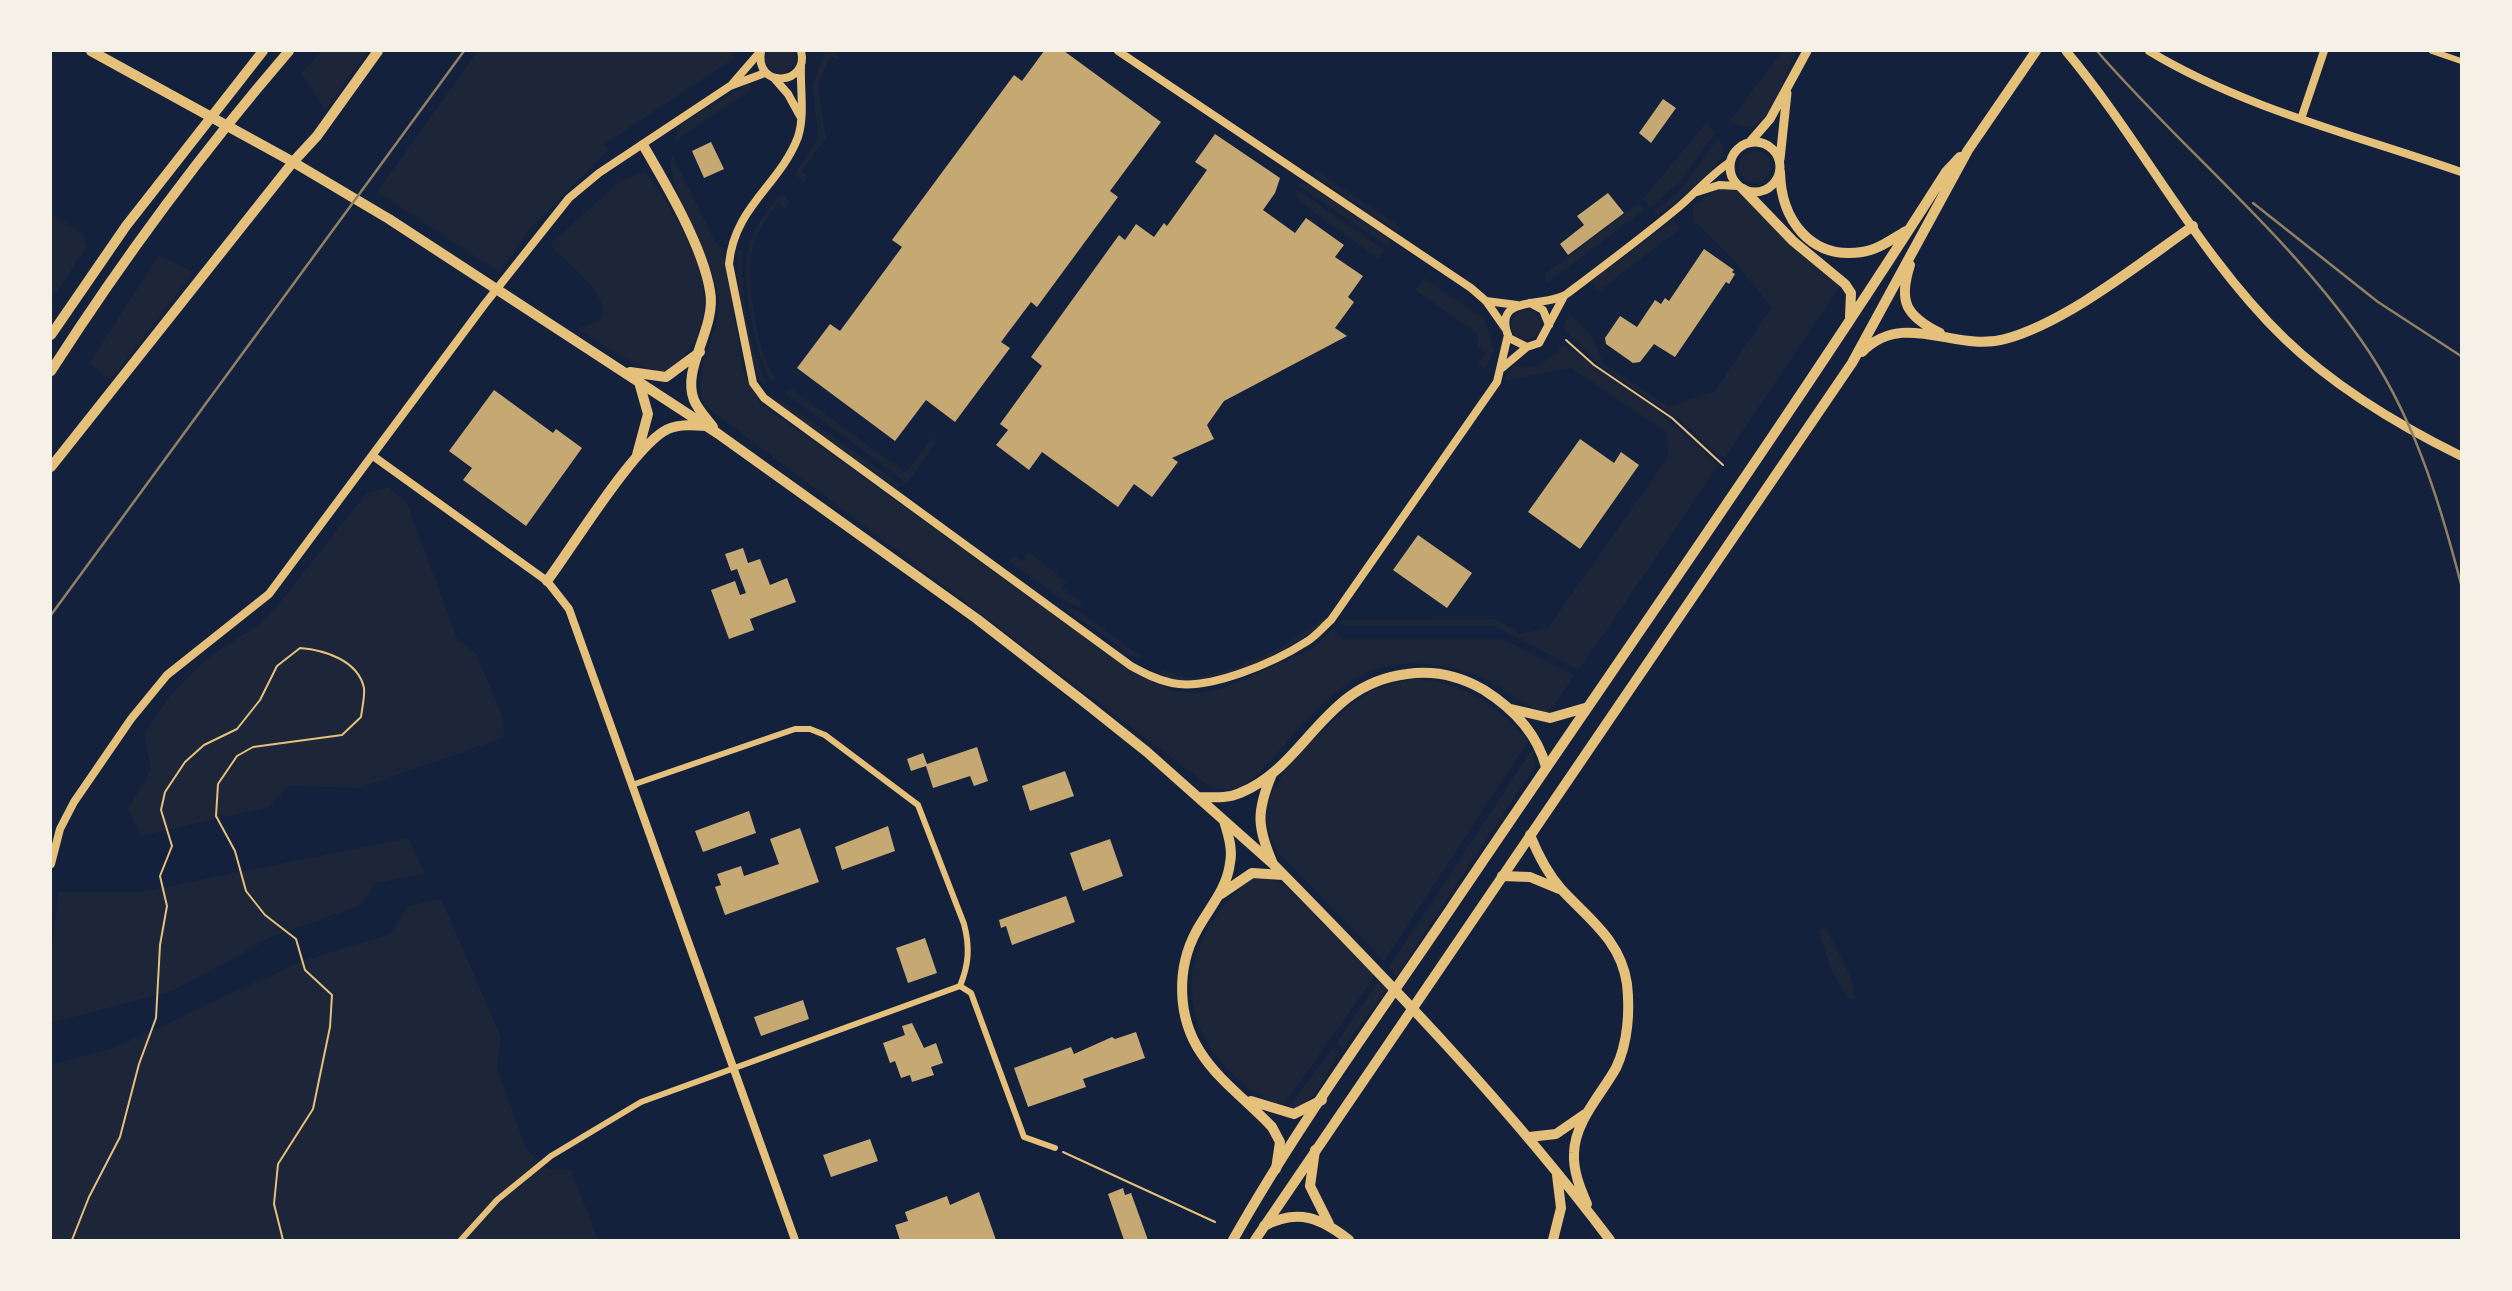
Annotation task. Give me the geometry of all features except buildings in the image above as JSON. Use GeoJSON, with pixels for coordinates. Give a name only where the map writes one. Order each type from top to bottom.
{"type":"FeatureCollection","features":[{"type":"Feature","properties":{"kind":"main road"},"geometry":{"type":"LineString","coordinates":[[90,51],[329,183],[525,305],[707,426],[977,619],[1138,744],[1273,864],[1370,960],[1529,1137],[1610,1240]]}},
{"type":"Feature","properties":{"kind":"main road"},"geometry":{"type":"LineString","coordinates":[[51,335],[165,174],[263,51]]}},
{"type":"Feature","properties":{"kind":"main road"},"geometry":{"type":"LineString","coordinates":[[51,371],[143,236],[208,149],[289,51]]}},
{"type":"Feature","properties":{"kind":"main road"},"geometry":{"type":"LineString","coordinates":[[51,467],[293,162],[317,136],[378,51]]}},
{"type":"Feature","properties":{"kind":"main road"},"geometry":{"type":"LineString","coordinates":[[1750,142],[1787,91],[1807,51]]}},
{"type":"Feature","properties":{"kind":"main road"},"geometry":{"type":"LineString","coordinates":[[1255,1240],[1852,363],[1968,150],[2036,51]]}},
{"type":"Feature","properties":{"kind":"main road"},"geometry":{"type":"LineString","coordinates":[[2066,51],[2100,94],[2193,226],[2262,314],[2317,366],[2383,413],[2461,456]]}},
{"type":"Feature","properties":{"kind":"main road"},"geometry":{"type":"LineString","coordinates":[[1787,91],[1780,167],[1780,190],[1787,215],[1804,234],[1833,251],[1861,253],[1877,248],[1909,229]]}},
{"type":"Feature","properties":{"kind":"main road"},"geometry":{"type":"LineString","coordinates":[[1780,167],[1769,145],[1750,142],[1740,146],[1730,162],[1730,170],[1741,188],[1793,241],[1845,284],[1851,293],[1852,307],[1848,327]]}},
{"type":"Feature","properties":{"kind":"main road"},"geometry":{"type":"LineString","coordinates":[[643,145],[671,196],[710,289],[710,320],[692,381],[693,397],[717,433]]}},
{"type":"Feature","properties":{"kind":"main road"},"geometry":{"type":"LineString","coordinates":[[1233,1240],[1276,1169],[1585,708],[1848,327],[1946,172],[1968,150]]}},
{"type":"Feature","properties":{"kind":"main road"},"geometry":{"type":"LineString","coordinates":[[1741,188],[1766,190],[1780,167]]}},
{"type":"Feature","properties":{"kind":"main road"},"geometry":{"type":"LineString","coordinates":[[1852,363],[1873,341],[1886,335],[1943,335],[1980,341],[2003,340],[2029,331],[2070,310],[2193,226]]}},
{"type":"Feature","properties":{"kind":"main road"},"geometry":{"type":"LineString","coordinates":[[1917,242],[1903,284],[1903,297],[1919,321],[1943,335]]}},
{"type":"Feature","properties":{"kind":"main road"},"geometry":{"type":"LineString","coordinates":[[622,371],[666,377],[700,351]]}},
{"type":"Feature","properties":{"kind":"main road"},"geometry":{"type":"LineString","coordinates":[[635,459],[648,414],[638,381]]}},
{"type":"Feature","properties":{"kind":"main road"},"geometry":{"type":"LineString","coordinates":[[547,581],[635,459],[669,429],[683,425],[707,426]]}},
{"type":"Feature","properties":{"kind":"main road"},"geometry":{"type":"LineString","coordinates":[[1198,797],[1238,794],[1272,774],[1343,699],[1370,684],[1401,674],[1430,672],[1478,686],[1511,709],[1536,739],[1546,767]]}},
{"type":"Feature","properties":{"kind":"main road"},"geometry":{"type":"LineString","coordinates":[[1511,709],[1549,718],[1585,708]]}},
{"type":"Feature","properties":{"kind":"main road"},"geometry":{"type":"LineString","coordinates":[[1272,774],[1261,804],[1259,821],[1262,838],[1273,864]]}},
{"type":"Feature","properties":{"kind":"main road"},"geometry":{"type":"LineString","coordinates":[[1224,820],[1231,862],[1218,897],[1189,947],[1183,966],[1184,1011],[1189,1032],[1201,1054],[1272,1127],[1280,1142],[1276,1169]]}},
{"type":"Feature","properties":{"kind":"main road"},"geometry":{"type":"LineString","coordinates":[[1530,835],[1541,862],[1562,891],[1598,924],[1610,940],[1626,981],[1628,1013],[1625,1043],[1617,1065],[1588,1112],[1577,1138],[1573,1163],[1593,1218]]}},
{"type":"Feature","properties":{"kind":"main road"},"geometry":{"type":"LineString","coordinates":[[1218,897],[1252,873],[1283,875]]}},
{"type":"Feature","properties":{"kind":"main road"},"geometry":{"type":"LineString","coordinates":[[1502,876],[1530,877],[1562,891]]}},
{"type":"Feature","properties":{"kind":"main road"},"geometry":{"type":"LineString","coordinates":[[1248,1100],[1294,1114],[1322,1100]]}},
{"type":"Feature","properties":{"kind":"main road"},"geometry":{"type":"LineString","coordinates":[[1529,1137],[1556,1135],[1588,1112]]}},
{"type":"Feature","properties":{"kind":"main road"},"geometry":{"type":"LineString","coordinates":[[1315,1150],[1310,1186],[1329,1224]]}},
{"type":"Feature","properties":{"kind":"main road"},"geometry":{"type":"LineString","coordinates":[[1553,1240],[1561,1208],[1556,1171]]}},
{"type":"Feature","properties":{"kind":"main road"},"geometry":{"type":"LineString","coordinates":[[1264,1226],[1280,1218],[1301,1215],[1329,1224],[1349,1240]]}},
{"type":"Feature","properties":{"kind":"street"},"geometry":{"type":"LineString","coordinates":[[761,51],[760,59],[765,73],[774,78],[788,94],[801,119]]}},
{"type":"Feature","properties":{"kind":"street"},"geometry":{"type":"LineString","coordinates":[[730,86],[761,51]]}},
{"type":"Feature","properties":{"kind":"street"},"geometry":{"type":"LineString","coordinates":[[1118,51],[1486,301],[1517,344],[1527,346]]}},
{"type":"Feature","properties":{"kind":"street"},"geometry":{"type":"LineString","coordinates":[[2149,51],[2210,83],[2301,119],[2461,172]]}},
{"type":"Feature","properties":{"kind":"street"},"geometry":{"type":"LineString","coordinates":[[2301,119],[2324,51]]}},
{"type":"Feature","properties":{"kind":"street"},"geometry":{"type":"LineString","coordinates":[[2432,51],[2461,61]]}},
{"type":"Feature","properties":{"kind":"street"},"geometry":{"type":"LineString","coordinates":[[803,53],[798,135],[790,151],[743,216],[731,244],[729,264],[753,383],[764,398],[1131,666],[1154,678],[1198,685],[1228,679],[1307,642],[1331,620],[1497,382],[1502,368],[1510,310],[1517,305]]}},
{"type":"Feature","properties":{"kind":"street"},"geometry":{"type":"LineString","coordinates":[[774,78],[784,79],[794,75],[801,66]]}},
{"type":"Feature","properties":{"kind":"street"},"geometry":{"type":"LineString","coordinates":[[51,863],[60,829],[74,802],[131,719],[176,666],[269,594],[542,229],[579,190],[643,145],[730,86],[765,73]]}},
{"type":"Feature","properties":{"kind":"street"},"geometry":{"type":"LineString","coordinates":[[1502,368],[1527,346],[1539,342],[1564,296],[1697,192],[1710,176],[1730,162]]}},
{"type":"Feature","properties":{"kind":"street"},"geometry":{"type":"LineString","coordinates":[[1697,192],[1719,186],[1741,188]]}},
{"type":"Feature","properties":{"kind":"street"},"geometry":{"type":"LineString","coordinates":[[1486,301],[1517,305],[1564,296]]}},
{"type":"Feature","properties":{"kind":"street"},"geometry":{"type":"LineString","coordinates":[[1528,303],[1543,310],[1549,326]]}},
{"type":"Feature","properties":{"kind":"street"},"geometry":{"type":"LineString","coordinates":[[373,456],[547,581],[569,609],[795,1240]]}},
{"type":"Feature","properties":{"kind":"street"},"geometry":{"type":"LineString","coordinates":[[461,1240],[508,1191],[551,1156],[641,1102],[960,986],[967,968],[970,944],[957,901],[918,805],[825,736],[810,729],[795,729],[632,786]]}},
{"type":"Feature","properties":{"kind":"street"},"geometry":{"type":"LineString","coordinates":[[960,986],[971,993],[1024,1137],[1055,1148]]}},
{"type":"Feature","properties":{"kind":"path"},"geometry":{"type":"LineString","coordinates":[[1566,340],[1594,365],[1672,418],[1723,465]]}},
{"type":"Feature","properties":{"kind":"path"},"geometry":{"type":"LineString","coordinates":[[72,1240],[89,1197],[120,1137],[139,1065],[156,1018],[160,945],[167,906],[160,876],[172,846],[161,810],[165,792],[185,762],[204,746],[237,729],[260,700],[276,666],[300,648],[325,650],[352,668],[364,688],[361,717],[342,735],[253,747],[237,756],[218,784],[216,816],[235,851],[246,891],[265,915],[296,939],[305,970],[332,995],[330,1027],[313,1109],[278,1164],[274,1204],[283,1240]]}},
{"type":"Feature","properties":{"kind":"path"},"geometry":{"type":"LineString","coordinates":[[1055,1148],[1215,1222]]}},
{"type":"Feature","properties":{"kind":"shaded area"},"geometry":{"type":"Polygon","coordinates":[[[322,51],[368,51],[325,110],[301,73],[322,51]]]}},
{"type":"Feature","properties":{"kind":"shaded area"},"geometry":{"type":"Polygon","coordinates":[[[478,51],[736,51],[733,59],[605,144],[609,149],[531,228],[499,272],[377,192],[478,51]]]}},
{"type":"Feature","properties":{"kind":"shaded area"},"geometry":{"type":"Polygon","coordinates":[[[766,51],[795,51],[796,63],[783,74],[772,72],[765,63],[766,51]]]}},
{"type":"Feature","properties":{"kind":"shaded area"},"geometry":{"type":"Polygon","coordinates":[[[825,51],[839,51],[836,53],[841,60],[830,57],[818,84],[826,138],[801,172],[808,177],[804,182],[795,174],[818,138],[813,86],[825,51]]]}},
{"type":"Feature","properties":{"kind":"shaded area"},"geometry":{"type":"Polygon","coordinates":[[[1782,51],[1797,51],[1768,113],[1750,128],[1729,122],[1782,51]]]}},
{"type":"Feature","properties":{"kind":"shaded area"},"geometry":{"type":"Polygon","coordinates":[[[750,82],[752,89],[673,142],[683,123],[750,82]]]}},
{"type":"Feature","properties":{"kind":"shaded area"},"geometry":{"type":"Polygon","coordinates":[[[1706,123],[1715,133],[1679,183],[1651,207],[1643,199],[1706,123]]]}},
{"type":"Feature","properties":{"kind":"shaded area"},"geometry":{"type":"Polygon","coordinates":[[[1718,138],[1723,153],[1714,167],[1683,196],[1657,214],[1654,211],[1680,191],[1718,138]]]}},
{"type":"Feature","properties":{"kind":"shaded area"},"geometry":{"type":"Polygon","coordinates":[[[1755,151],[1767,155],[1771,167],[1767,179],[1755,183],[1743,179],[1739,167],[1743,155],[1755,151]]]}},
{"type":"Feature","properties":{"kind":"shaded area"},"geometry":{"type":"Polygon","coordinates":[[[672,155],[715,242],[723,248],[743,371],[760,403],[1138,675],[1173,691],[1201,693],[1226,687],[1312,649],[1332,630],[1344,639],[1503,639],[1574,675],[1549,713],[1528,705],[1483,678],[1459,670],[1428,664],[1381,668],[1366,673],[1339,690],[1253,779],[1237,789],[1213,789],[704,405],[701,378],[719,309],[718,295],[674,182],[672,155]]]}},
{"type":"Feature","properties":{"kind":"shaded area"},"geometry":{"type":"Polygon","coordinates":[[[1313,169],[1400,227],[1397,231],[1315,176],[1313,169]]]}},
{"type":"Feature","properties":{"kind":"shaded area"},"geometry":{"type":"Polygon","coordinates":[[[646,172],[677,220],[690,246],[700,273],[704,299],[701,325],[690,349],[667,371],[631,362],[577,328],[595,323],[602,315],[602,304],[585,279],[553,249],[552,242],[620,181],[646,172]]]}},
{"type":"Feature","properties":{"kind":"shaded area"},"geometry":{"type":"Polygon","coordinates":[[[1306,183],[1391,240],[1388,246],[1297,185],[1306,183]]]}},
{"type":"Feature","properties":{"kind":"shaded area"},"geometry":{"type":"Polygon","coordinates":[[[1295,188],[1384,250],[1378,259],[1300,202],[1295,188]]]}},
{"type":"Feature","properties":{"kind":"shaded area"},"geometry":{"type":"Polygon","coordinates":[[[1718,189],[1731,189],[1742,195],[1840,287],[1725,457],[1719,456],[1680,420],[1599,365],[1563,328],[1569,314],[1591,334],[1603,363],[1669,407],[1715,391],[1772,307],[1733,260],[1693,220],[1693,205],[1718,189]]]}},
{"type":"Feature","properties":{"kind":"shaded area"},"geometry":{"type":"Polygon","coordinates":[[[781,193],[789,202],[785,208],[778,203],[766,220],[754,244],[751,262],[752,297],[759,337],[764,355],[776,378],[771,382],[750,317],[746,263],[753,234],[781,193]]]}},
{"type":"Feature","properties":{"kind":"shaded area"},"geometry":{"type":"Polygon","coordinates":[[[1639,203],[1645,210],[1546,284],[1545,274],[1639,203]]]}},
{"type":"Feature","properties":{"kind":"shaded area"},"geometry":{"type":"Polygon","coordinates":[[[52,215],[82,232],[86,247],[51,301],[52,215]]]}},
{"type":"Feature","properties":{"kind":"shaded area"},"geometry":{"type":"Polygon","coordinates":[[[1674,220],[1680,229],[1598,292],[1590,282],[1674,220]]]}},
{"type":"Feature","properties":{"kind":"shaded area"},"geometry":{"type":"Polygon","coordinates":[[[738,250],[742,250],[744,301],[751,337],[767,384],[761,383],[746,335],[740,301],[738,250]]]}},
{"type":"Feature","properties":{"kind":"shaded area"},"geometry":{"type":"Polygon","coordinates":[[[159,255],[194,272],[110,380],[89,364],[159,255]]]}},
{"type":"Feature","properties":{"kind":"shaded area"},"geometry":{"type":"Polygon","coordinates":[[[1424,278],[1484,318],[1494,351],[1485,369],[1478,364],[1486,353],[1478,346],[1478,334],[1415,290],[1424,278]]]}},
{"type":"Feature","properties":{"kind":"shaded area"},"geometry":{"type":"Polygon","coordinates":[[[1526,310],[1537,314],[1541,325],[1537,336],[1526,340],[1515,336],[1511,325],[1515,314],[1526,310]]]}},
{"type":"Feature","properties":{"kind":"shaded area"},"geometry":{"type":"Polygon","coordinates":[[[1564,345],[1650,405],[1716,463],[1715,470],[1579,670],[1494,626],[1346,626],[1339,623],[1341,620],[1496,619],[1519,634],[1548,628],[1668,457],[1666,432],[1571,368],[1504,381],[1513,365],[1535,366],[1547,360],[1564,345]]]}},
{"type":"Feature","properties":{"kind":"shaded area"},"geometry":{"type":"Polygon","coordinates":[[[790,388],[906,473],[931,439],[938,440],[907,483],[786,394],[790,388]]]}},
{"type":"Feature","properties":{"kind":"shaded area"},"geometry":{"type":"Polygon","coordinates":[[[779,398],[902,486],[896,488],[780,406],[779,398]]]}},
{"type":"Feature","properties":{"kind":"shaded area"},"geometry":{"type":"Polygon","coordinates":[[[388,487],[406,501],[457,639],[476,653],[504,721],[503,738],[359,788],[289,786],[268,807],[141,836],[128,808],[151,770],[144,733],[174,691],[205,660],[258,625],[278,605],[366,494],[388,487]]]}},
{"type":"Feature","properties":{"kind":"shaded area"},"geometry":{"type":"Polygon","coordinates":[[[1029,552],[1066,581],[1062,588],[1082,602],[1079,607],[1059,598],[1009,561],[1013,556],[1022,561],[1029,552]]]}},
{"type":"Feature","properties":{"kind":"shaded area"},"geometry":{"type":"Polygon","coordinates":[[[1060,605],[1082,613],[1143,658],[1135,658],[1060,605]]]}},
{"type":"Feature","properties":{"kind":"shaded area"},"geometry":{"type":"Polygon","coordinates":[[[1323,618],[1326,620],[1314,630],[1282,650],[1226,675],[1190,682],[1162,675],[1161,668],[1189,677],[1225,671],[1280,647],[1323,618]]]}},
{"type":"Feature","properties":{"kind":"shaded area"},"geometry":{"type":"Polygon","coordinates":[[[1416,679],[1452,686],[1479,698],[1529,740],[1384,961],[1282,857],[1269,834],[1267,807],[1281,778],[1294,761],[1342,712],[1375,689],[1416,679]]]}},
{"type":"Feature","properties":{"kind":"shaded area"},"geometry":{"type":"Polygon","coordinates":[[[1533,748],[1535,766],[1396,976],[1389,967],[1533,748]]]}},
{"type":"Feature","properties":{"kind":"shaded area"},"geometry":{"type":"Polygon","coordinates":[[[408,838],[425,874],[376,883],[361,905],[274,936],[175,990],[51,1023],[51,957],[58,892],[141,892],[408,838]]]}},
{"type":"Feature","properties":{"kind":"shaded area"},"geometry":{"type":"Polygon","coordinates":[[[1253,878],[1269,878],[1286,887],[1375,976],[1282,1107],[1247,1086],[1220,1061],[1202,1032],[1193,1001],[1193,970],[1203,938],[1223,907],[1253,878]]]}},
{"type":"Feature","properties":{"kind":"shaded area"},"geometry":{"type":"Polygon","coordinates":[[[441,899],[501,1037],[497,1068],[526,1149],[547,1169],[571,1170],[598,1240],[51,1240],[51,1065],[116,1047],[299,962],[390,934],[408,906],[441,899]]]}},
{"type":"Feature","properties":{"kind":"shaded area"},"geometry":{"type":"Polygon","coordinates":[[[1825,926],[1852,980],[1855,998],[1850,1000],[1835,976],[1825,950],[1819,932],[1825,926]]]}},
{"type":"Feature","properties":{"kind":"shaded area"},"geometry":{"type":"Polygon","coordinates":[[[1378,982],[1386,990],[1342,1049],[1337,1042],[1378,982]]]}},
{"type":"Feature","properties":{"kind":"shaded area"},"geometry":{"type":"Polygon","coordinates":[[[1334,1047],[1339,1052],[1313,1096],[1306,1102],[1288,1108],[1334,1047]]]}},
{"type":"Feature","properties":{"kind":"railway"},"geometry":{"type":"LineString","coordinates":[[51,615],[464,51]]}},
{"type":"Feature","properties":{"kind":"railway"},"geometry":{"type":"LineString","coordinates":[[2097,51],[2300,263],[2361,340],[2395,397],[2422,457],[2461,584]]}},
{"type":"Feature","properties":{"kind":"railway"},"geometry":{"type":"LineString","coordinates":[[2253,203],[2378,302],[2461,356]]}}]}
